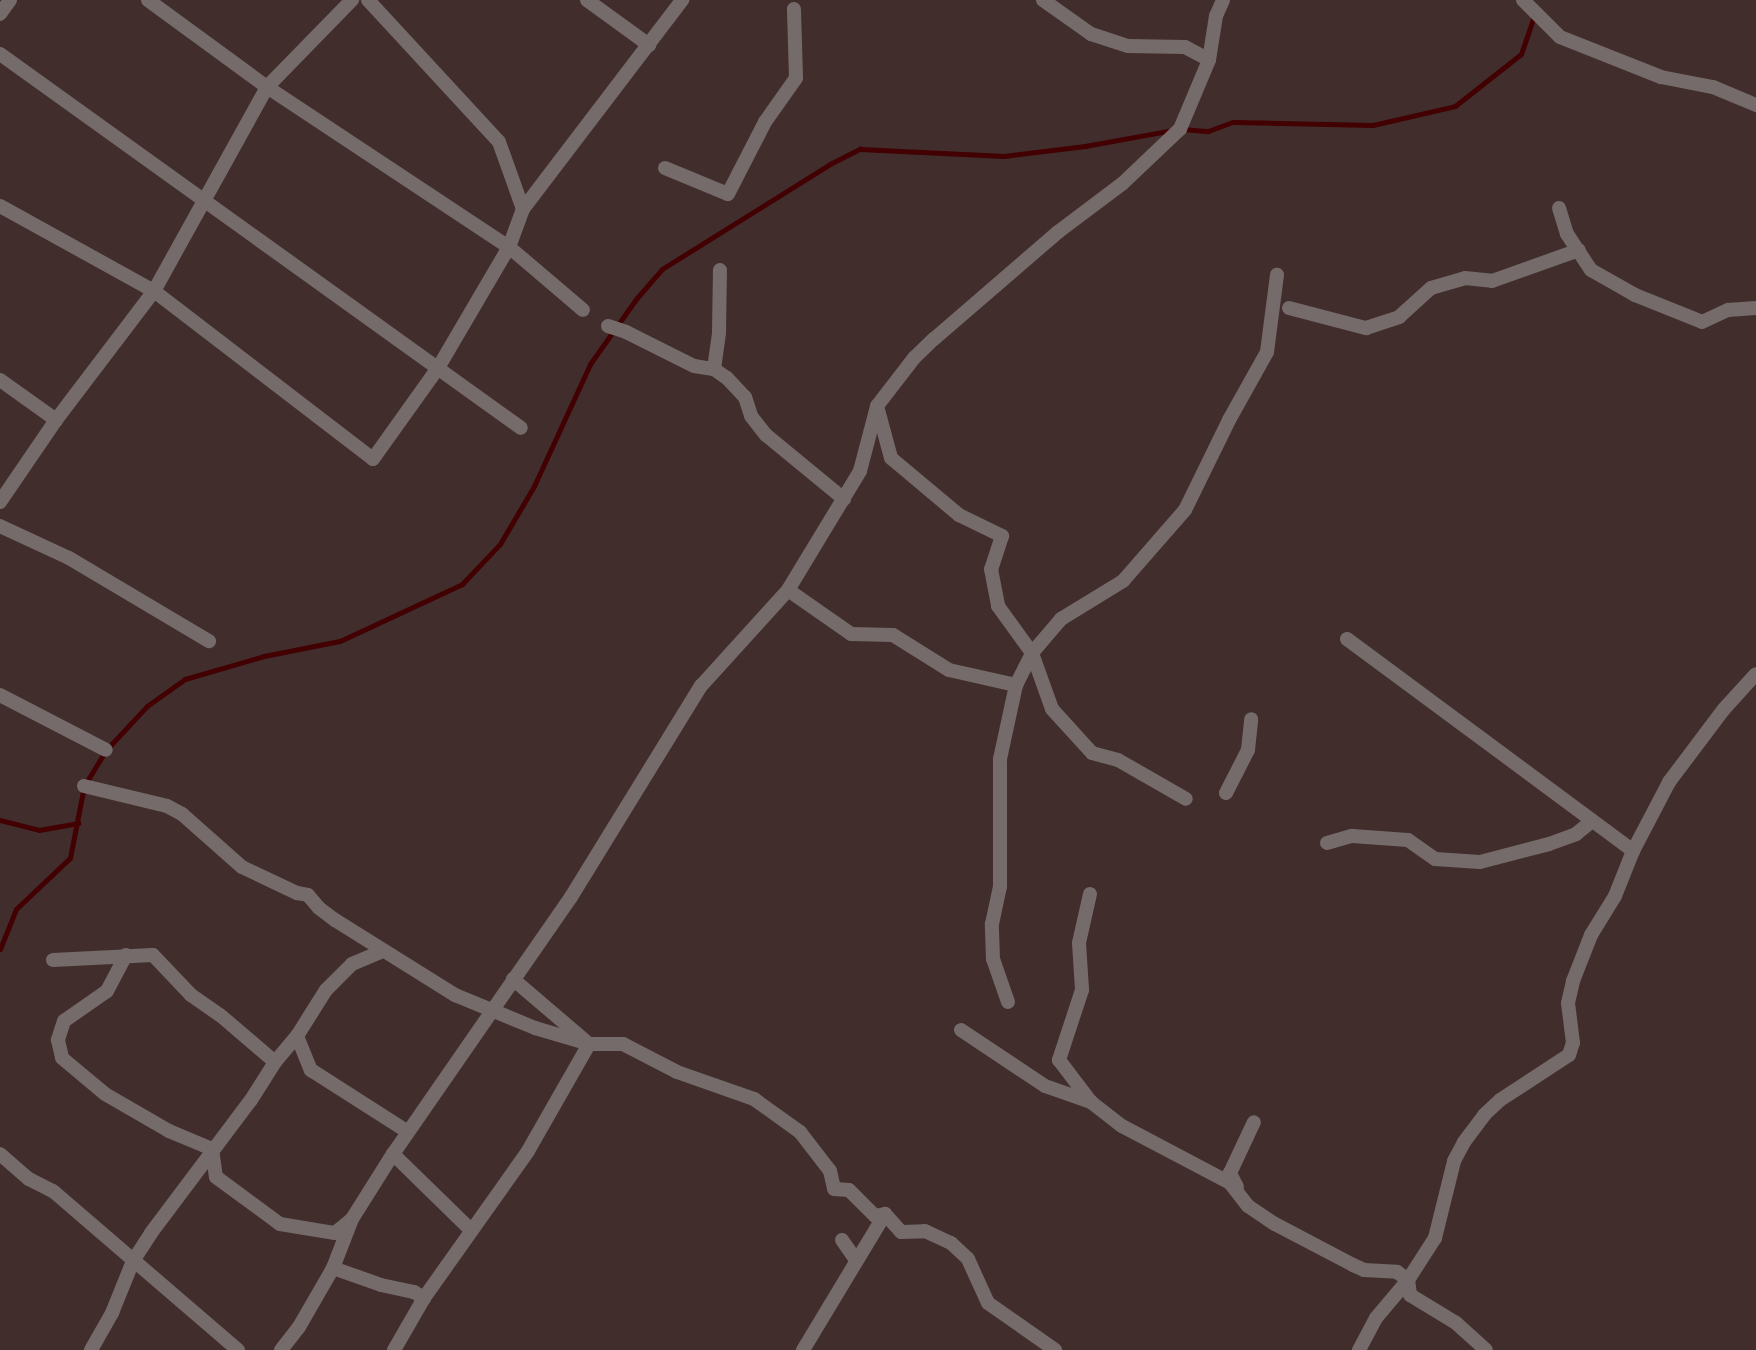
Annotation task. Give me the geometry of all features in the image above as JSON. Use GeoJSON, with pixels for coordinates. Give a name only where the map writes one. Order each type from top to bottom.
{"type":"FeatureCollection","features":[{"type":"Feature","properties":{"kind":"street"},"geometry":{"type":"LineString","coordinates":[[0,14],[10,0]]}},
{"type":"Feature","properties":{"kind":"street"},"geometry":{"type":"LineString","coordinates":[[148,0],[268,87],[509,247],[583,310]]}},
{"type":"Feature","properties":{"kind":"street"},"geometry":{"type":"LineString","coordinates":[[0,502],[56,420],[154,291],[268,87],[352,0]]}},
{"type":"Feature","properties":{"kind":"street"},"geometry":{"type":"LineString","coordinates":[[368,0],[499,142],[523,209]]}},
{"type":"Feature","properties":{"kind":"street"},"geometry":{"type":"LineString","coordinates":[[587,0],[649,46]]}},
{"type":"Feature","properties":{"kind":"street"},"geometry":{"type":"LineString","coordinates":[[0,206],[154,291],[373,459],[438,368],[509,247],[523,209],[682,0]]}},
{"type":"Feature","properties":{"kind":"street"},"geometry":{"type":"LineString","coordinates":[[1043,0],[1091,34],[1128,47],[1185,47],[1209,60]]}},
{"type":"Feature","properties":{"kind":"street"},"geometry":{"type":"LineString","coordinates":[[281,1350],[299,1327],[333,1268],[352,1219],[393,1154],[578,887],[701,686],[788,590],[860,471],[877,406],[914,358],[934,339],[1058,232],[1122,184],[1180,129],[1209,60],[1216,16],[1223,0]]}},
{"type":"Feature","properties":{"kind":"street"},"geometry":{"type":"LineString","coordinates":[[1523,0],[1560,37],[1661,77],[1713,87],[1756,105]]}},
{"type":"Feature","properties":{"kind":"street"},"geometry":{"type":"LineString","coordinates":[[665,169],[727,194],[765,122],[796,78],[794,9]]}},
{"type":"Feature","properties":{"kind":"street"},"geometry":{"type":"LineString","coordinates":[[0,54],[521,428]]}},
{"type":"Feature","properties":{"kind":"street"},"geometry":{"type":"LineString","coordinates":[[1559,208],[1567,234],[1598,275],[1702,322],[1727,310],[1756,308]]}},
{"type":"Feature","properties":{"kind":"street"},"geometry":{"type":"LineString","coordinates":[[1289,308],[1366,328],[1399,317],[1431,288],[1465,278],[1492,281],[1579,250]]}},
{"type":"Feature","properties":{"kind":"street"},"geometry":{"type":"LineString","coordinates":[[714,369],[719,332],[720,270]]}},
{"type":"Feature","properties":{"kind":"street"},"geometry":{"type":"LineString","coordinates":[[1008,1002],[993,960],[992,923],[1000,887],[1000,759],[1016,685],[1032,653],[1061,619],[1124,581],[1185,510],[1229,419],[1267,352],[1277,275]]}},
{"type":"Feature","properties":{"kind":"street"},"geometry":{"type":"LineString","coordinates":[[608,326],[694,366],[714,369],[738,387],[751,416],[766,435],[844,499]]}},
{"type":"Feature","properties":{"kind":"street"},"geometry":{"type":"LineString","coordinates":[[0,380],[56,420]]}},
{"type":"Feature","properties":{"kind":"street"},"geometry":{"type":"LineString","coordinates":[[877,406],[891,458],[959,515],[1002,536],[991,569],[998,606],[1032,653],[1052,709],[1092,753],[1118,760],[1186,799]]}},
{"type":"Feature","properties":{"kind":"street"},"geometry":{"type":"LineString","coordinates":[[0,526],[69,558],[209,641]]}},
{"type":"Feature","properties":{"kind":"street"},"geometry":{"type":"LineString","coordinates":[[788,590],[851,634],[893,635],[948,670],[1016,685]]}},
{"type":"Feature","properties":{"kind":"street"},"geometry":{"type":"LineString","coordinates":[[1347,639],[1633,851]]}},
{"type":"Feature","properties":{"kind":"street"},"geometry":{"type":"LineString","coordinates":[[1359,1350],[1376,1318],[1408,1280],[1435,1238],[1454,1161],[1464,1142],[1484,1115],[1500,1100],[1563,1060],[1573,1048],[1568,1003],[1573,981],[1591,935],[1615,896],[1633,851],[1670,782],[1724,709],[1756,674]]}},
{"type":"Feature","properties":{"kind":"street"},"geometry":{"type":"LineString","coordinates":[[0,695],[106,750]]}},
{"type":"Feature","properties":{"kind":"street"},"geometry":{"type":"LineString","coordinates":[[1226,793],[1248,750],[1251,719]]}},
{"type":"Feature","properties":{"kind":"street"},"geometry":{"type":"LineString","coordinates":[[84,786],[167,806],[183,814],[243,867],[296,893],[308,895],[319,908],[455,995],[493,1008],[535,1028],[589,1044],[623,1044],[677,1072],[754,1099],[800,1132],[830,1171],[834,1189],[849,1190],[875,1216],[885,1214]]}},
{"type":"Feature","properties":{"kind":"street"},"geometry":{"type":"LineString","coordinates":[[1327,843],[1353,836],[1408,841],[1435,859],[1480,862],[1549,844],[1576,834],[1592,821]]}},
{"type":"Feature","properties":{"kind":"street"},"geometry":{"type":"LineString","coordinates":[[1090,894],[1079,943],[1082,990],[1059,1060],[1091,1102],[1122,1126],[1230,1183],[1243,1200],[1275,1224],[1364,1270],[1397,1272],[1408,1280],[1410,1295],[1456,1323],[1486,1350]]}},
{"type":"Feature","properties":{"kind":"street"},"geometry":{"type":"LineString","coordinates":[[91,1350],[113,1313],[133,1261],[212,1149],[251,1100],[275,1062],[297,1036],[341,973],[352,964],[383,951]]}},
{"type":"Feature","properties":{"kind":"street"},"geometry":{"type":"LineString","coordinates":[[53,960],[145,953],[160,960],[191,995],[220,1015],[275,1062]]}},
{"type":"Feature","properties":{"kind":"street"},"geometry":{"type":"LineString","coordinates":[[126,955],[107,991],[64,1021],[58,1040],[62,1058],[105,1094],[169,1131],[212,1149]]}},
{"type":"Feature","properties":{"kind":"street"},"geometry":{"type":"LineString","coordinates":[[513,979],[589,1044]]}},
{"type":"Feature","properties":{"kind":"street"},"geometry":{"type":"LineString","coordinates":[[961,1030],[1045,1086],[1091,1102]]}},
{"type":"Feature","properties":{"kind":"street"},"geometry":{"type":"LineString","coordinates":[[297,1036],[311,1070],[408,1132]]}},
{"type":"Feature","properties":{"kind":"street"},"geometry":{"type":"LineString","coordinates":[[394,1350],[424,1298],[528,1151],[589,1044]]}},
{"type":"Feature","properties":{"kind":"street"},"geometry":{"type":"LineString","coordinates":[[1243,1200],[1230,1173],[1254,1122]]}},
{"type":"Feature","properties":{"kind":"street"},"geometry":{"type":"LineString","coordinates":[[212,1149],[216,1177],[280,1224],[335,1233],[352,1219]]}},
{"type":"Feature","properties":{"kind":"street"},"geometry":{"type":"LineString","coordinates":[[0,1154],[29,1179],[53,1191],[237,1350]]}},
{"type":"Feature","properties":{"kind":"street"},"geometry":{"type":"LineString","coordinates":[[393,1154],[471,1230]]}},
{"type":"Feature","properties":{"kind":"street"},"geometry":{"type":"LineString","coordinates":[[803,1350],[885,1214]]}},
{"type":"Feature","properties":{"kind":"street"},"geometry":{"type":"LineString","coordinates":[[885,1214],[901,1232],[925,1231],[951,1243],[968,1259],[988,1303],[1055,1350]]}},
{"type":"Feature","properties":{"kind":"street"},"geometry":{"type":"LineString","coordinates":[[842,1240],[856,1260]]}},
{"type":"Feature","properties":{"kind":"street"},"geometry":{"type":"LineString","coordinates":[[333,1268],[381,1285],[414,1292],[424,1298]]}},
{"type":"Feature","properties":{"kind":"waterway"},"geometry":{"type":"LineString","coordinates":[[1183,129],[1208,131],[1233,122],[1373,125],[1455,106],[1521,54],[1535,13]]}},
{"type":"Feature","properties":{"kind":"waterway"},"geometry":{"type":"LineString","coordinates":[[0,949],[16,909],[70,858],[84,786],[106,750],[147,706],[185,679],[264,656],[340,641],[462,584],[500,544],[534,486],[590,364],[636,299],[662,269],[830,164],[860,149],[1004,156],[1085,146],[1173,130]]}},
{"type":"Feature","properties":{"kind":"waterway"},"geometry":{"type":"LineString","coordinates":[[0,820],[39,830],[78,823]]}}]}
